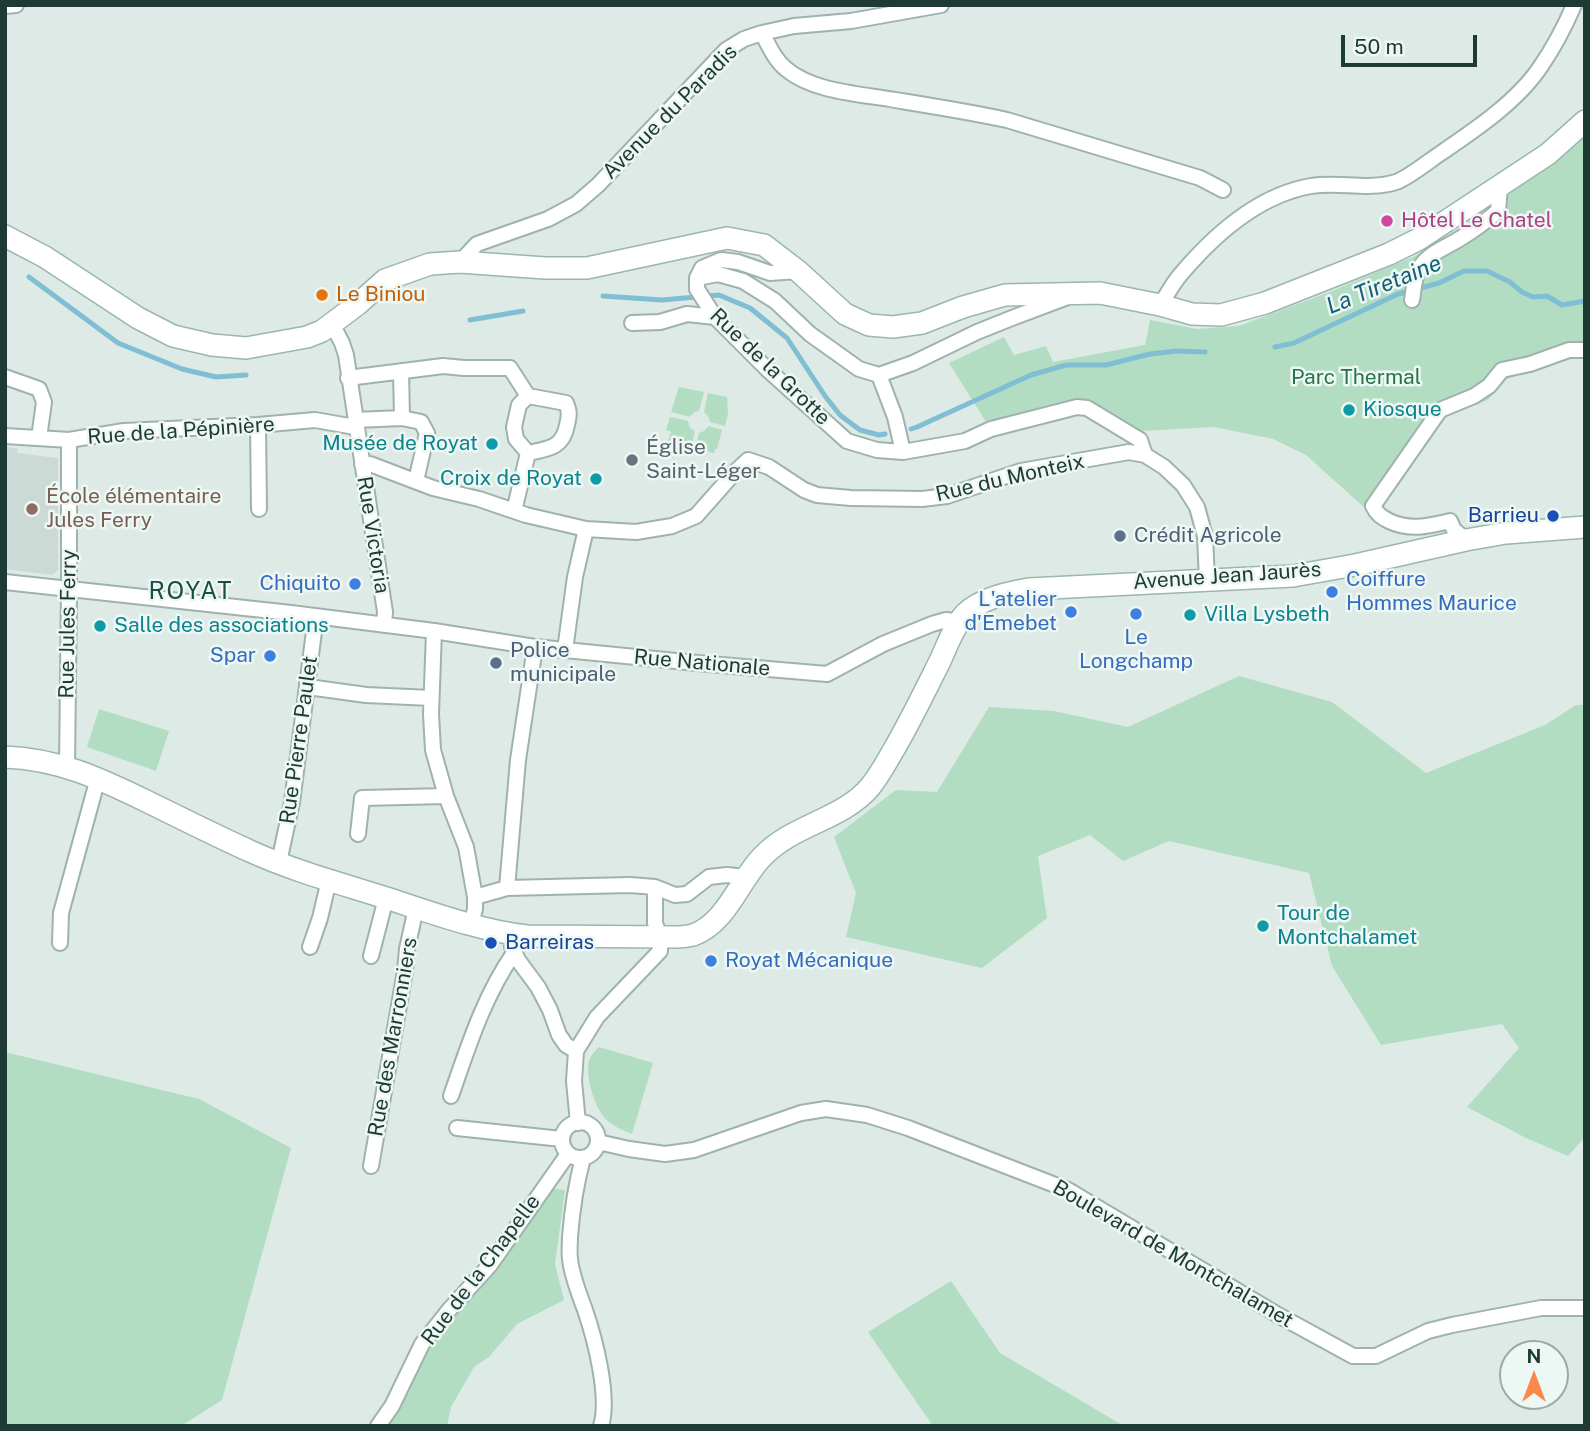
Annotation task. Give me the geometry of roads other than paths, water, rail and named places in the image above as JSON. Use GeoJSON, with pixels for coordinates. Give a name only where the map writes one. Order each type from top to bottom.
{"type":"FeatureCollection","features":[{"type":"Feature","properties":{"kind":"main road"},"geometry":{"type":"LineString","coordinates":[[5,236],[45,257],[138,318],[173,336],[212,345],[246,348],[307,337],[322,331],[385,280],[430,264],[460,262],[587,268],[727,238],[764,245],[798,271],[845,314],[869,325],[893,327],[922,323],[1005,295],[1100,293],[1192,314],[1221,315],[1265,303],[1390,254],[1419,239],[1548,154],[1585,121]]}},
{"type":"Feature","properties":{"kind":"main road","name":"Avenue Jean Jaurès"},"geometry":{"type":"LineString","coordinates":[[959,622],[973,608],[1012,592],[1293,576],[1506,533],[1585,527]]}},
{"type":"Feature","properties":{"kind":"main road"},"geometry":{"type":"LineString","coordinates":[[5,757],[67,766],[98,778],[255,853],[329,880],[471,924],[512,943],[527,936],[693,935],[710,925],[727,906],[758,861],[782,839],[841,810],[868,789],[879,776],[907,727],[959,622]]}},
{"type":"Feature","properties":{"kind":"street"},"geometry":{"type":"LineString","coordinates":[[5,6],[16,5]]}},
{"type":"Feature","properties":{"kind":"street","name":"Avenue du Paradis"},"geometry":{"type":"LineString","coordinates":[[460,262],[477,244],[548,219],[576,204],[726,50],[744,39],[794,26],[873,18],[941,5]]}},
{"type":"Feature","properties":{"kind":"street"},"geometry":{"type":"LineString","coordinates":[[1160,305],[1179,275],[1210,243],[1250,211],[1276,197],[1309,186],[1331,184],[1363,187],[1397,182],[1471,132],[1515,96],[1540,68],[1574,5]]}},
{"type":"Feature","properties":{"kind":"street"},"geometry":{"type":"LineString","coordinates":[[762,33],[774,55],[786,69],[809,83],[839,91],[1007,120],[1200,178],[1223,190]]}},
{"type":"Feature","properties":{"kind":"street"},"geometry":{"type":"LineString","coordinates":[[1412,300],[1417,271],[1422,264],[1486,222],[1498,211],[1500,187]]}},
{"type":"Feature","properties":{"kind":"street"},"geometry":{"type":"LineString","coordinates":[[697,283],[702,268],[721,260],[738,262],[770,273],[798,271]]}},
{"type":"Feature","properties":{"kind":"street","name":"Rue de la Grotte"},"geometry":{"type":"LineString","coordinates":[[879,375],[859,369],[810,334],[775,301],[743,281],[718,274],[697,283],[711,311],[767,369],[847,441],[877,450],[965,441],[991,429],[1077,407],[1087,408],[1140,440],[1145,455],[1164,467],[1183,485],[1197,507],[1205,536],[1207,580]]}},
{"type":"Feature","properties":{"kind":"street"},"geometry":{"type":"LineString","coordinates":[[901,446],[895,417],[879,375],[913,363],[977,332],[1080,293]]}},
{"type":"Feature","properties":{"kind":"street"},"geometry":{"type":"LineString","coordinates":[[632,323],[660,322],[687,314],[711,311]]}},
{"type":"Feature","properties":{"kind":"street","name":"Rue Victoria"},"geometry":{"type":"LineString","coordinates":[[332,324],[345,355],[385,612],[384,625]]}},
{"type":"Feature","properties":{"kind":"street"},"geometry":{"type":"LineString","coordinates":[[1466,540],[1454,530],[1450,521],[1420,528],[1398,525],[1377,514],[1373,506],[1440,410],[1474,396],[1489,386],[1502,370],[1530,364],[1569,350],[1585,350]]}},
{"type":"Feature","properties":{"kind":"street"},"geometry":{"type":"LineString","coordinates":[[348,378],[443,366],[510,368],[528,396],[566,403],[570,412],[565,436],[546,449],[528,453]]}},
{"type":"Feature","properties":{"kind":"street"},"geometry":{"type":"LineString","coordinates":[[401,371],[402,418],[421,422],[427,433],[416,481]]}},
{"type":"Feature","properties":{"kind":"street"},"geometry":{"type":"LineString","coordinates":[[5,377],[39,389],[44,402],[39,438]]}},
{"type":"Feature","properties":{"kind":"street"},"geometry":{"type":"LineString","coordinates":[[528,396],[519,405],[514,427],[516,439],[528,453]]}},
{"type":"Feature","properties":{"kind":"street","name":"Rue de la Pépinière"},"geometry":{"type":"LineString","coordinates":[[5,436],[69,440],[124,431],[315,421],[355,423],[402,418]]}},
{"type":"Feature","properties":{"kind":"street"},"geometry":{"type":"LineString","coordinates":[[258,425],[259,509]]}},
{"type":"Feature","properties":{"kind":"street","name":"Rue Jules Ferry"},"geometry":{"type":"LineString","coordinates":[[67,766],[69,440]]}},
{"type":"Feature","properties":{"kind":"street","name":"Rue du Monteix"},"geometry":{"type":"LineString","coordinates":[[586,529],[636,532],[676,525],[696,516],[748,460],[769,467],[817,495],[922,499],[947,496],[1021,471],[1129,452],[1145,455]]}},
{"type":"Feature","properties":{"kind":"street"},"geometry":{"type":"LineString","coordinates":[[514,511],[528,453]]}},
{"type":"Feature","properties":{"kind":"street"},"geometry":{"type":"LineString","coordinates":[[362,464],[370,464],[433,488],[586,529],[575,577],[565,650]]}},
{"type":"Feature","properties":{"kind":"street","name":"Rue Nationale"},"geometry":{"type":"LineString","coordinates":[[5,582],[316,616],[536,647],[827,674],[883,644],[932,624],[946,620],[959,622]]}},
{"type":"Feature","properties":{"kind":"street","name":"Rue Pierre Paulet"},"geometry":{"type":"LineString","coordinates":[[279,862],[292,802],[316,616]]}},
{"type":"Feature","properties":{"kind":"street"},"geometry":{"type":"LineString","coordinates":[[434,631],[431,698],[433,750],[446,796],[466,847],[475,897],[471,924]]}},
{"type":"Feature","properties":{"kind":"street"},"geometry":{"type":"LineString","coordinates":[[508,888],[518,760],[536,647]]}},
{"type":"Feature","properties":{"kind":"street"},"geometry":{"type":"LineString","coordinates":[[307,687],[366,695],[431,698]]}},
{"type":"Feature","properties":{"kind":"street"},"geometry":{"type":"LineString","coordinates":[[60,943],[61,913],[98,778]]}},
{"type":"Feature","properties":{"kind":"street"},"geometry":{"type":"LineString","coordinates":[[358,834],[362,797],[446,796]]}},
{"type":"Feature","properties":{"kind":"street"},"geometry":{"type":"LineString","coordinates":[[475,897],[508,888],[630,885],[655,887],[675,895],[687,894],[709,877],[746,877]]}},
{"type":"Feature","properties":{"kind":"street"},"geometry":{"type":"LineString","coordinates":[[310,947],[329,880]]}},
{"type":"Feature","properties":{"kind":"street"},"geometry":{"type":"LineString","coordinates":[[578,1123],[574,1081],[576,1051],[597,1017],[660,951],[660,937],[654,923],[655,887]]}},
{"type":"Feature","properties":{"kind":"street"},"geometry":{"type":"LineString","coordinates":[[371,956],[386,898]]}},
{"type":"Feature","properties":{"kind":"street","name":"Rue des Marronniers"},"geometry":{"type":"LineString","coordinates":[[370,1166],[416,908]]}},
{"type":"Feature","properties":{"kind":"street"},"geometry":{"type":"LineString","coordinates":[[512,943],[551,1010],[559,1035],[566,1045],[576,1051]]}},
{"type":"Feature","properties":{"kind":"street"},"geometry":{"type":"LineString","coordinates":[[451,1096],[467,1050],[512,943]]}},
{"type":"Feature","properties":{"kind":"street","name":"Boulevard de Montchalamet"},"geometry":{"type":"LineString","coordinates":[[598,1142],[665,1154],[694,1150],[801,1113],[826,1109],[867,1115],[908,1128],[1068,1190],[1278,1315],[1353,1356],[1376,1356],[1428,1331],[1452,1325],[1541,1308],[1585,1308]]}},
{"type":"Feature","properties":{"kind":"street"},"geometry":{"type":"LineString","coordinates":[[578,1123],[590,1125],[595,1130],[598,1142],[593,1152],[583,1158],[573,1157],[563,1147],[563,1134],[569,1126],[578,1123]]}},
{"type":"Feature","properties":{"kind":"street"},"geometry":{"type":"LineString","coordinates":[[457,1128],[562,1139]]}},
{"type":"Feature","properties":{"kind":"street","name":"Rue de la Chapelle"},"geometry":{"type":"LineString","coordinates":[[378,1426],[422,1344],[490,1265],[568,1154]]}},
{"type":"Feature","properties":{"kind":"street"},"geometry":{"type":"LineString","coordinates":[[583,1158],[575,1186],[570,1258],[576,1290],[585,1311],[600,1368],[604,1395],[601,1426]]}},
{"type":"Feature","properties":{"kind":"waterway","name":"La Tiretaine"},"geometry":{"type":"LineString","coordinates":[[1275,347],[1294,343],[1398,294],[1439,283],[1464,271],[1487,271],[1533,297],[1547,296],[1562,305],[1585,301]]}},
{"type":"Feature","properties":{"kind":"waterway","name":"La Tiretaine"},"geometry":{"type":"LineString","coordinates":[[29,277],[118,343],[182,369],[216,377],[246,375]]}},
{"type":"Feature","properties":{"kind":"waterway","name":"La Tiretaine"},"geometry":{"type":"LineString","coordinates":[[603,296],[662,300],[719,295],[750,308],[787,338],[840,415],[860,430],[885,434]]}},
{"type":"Feature","properties":{"kind":"waterway","name":"La Tiretaine"},"geometry":{"type":"LineString","coordinates":[[470,320],[523,311]]}},
{"type":"Feature","properties":{"kind":"waterway","name":"La Tiretaine"},"geometry":{"type":"LineString","coordinates":[[911,429],[1031,375],[1066,365],[1106,365],[1150,354],[1205,352]]}},
{"type":"Feature","properties":{"kind":"place","name":"Hôtel Le Chatel"},"geometry":{"type":"Point","coordinates":[1387,221]}},
{"type":"Feature","properties":{"kind":"place","name":"Le Biniou"},"geometry":{"type":"Point","coordinates":[322,295]}},
{"type":"Feature","properties":{"kind":"place","name":"Kiosque"},"geometry":{"type":"Point","coordinates":[1349,410]}},
{"type":"Feature","properties":{"kind":"place","name":"Musée de Royat"},"geometry":{"type":"Point","coordinates":[492,444]}},
{"type":"Feature","properties":{"kind":"place","name":"Église Saint-Léger"},"geometry":{"type":"Point","coordinates":[632,460]}},
{"type":"Feature","properties":{"kind":"place","name":"Croix de Royat"},"geometry":{"type":"Point","coordinates":[596,479]}},
{"type":"Feature","properties":{"kind":"place","name":"École élémentaire Jules Ferry"},"geometry":{"type":"Point","coordinates":[32,509]}},
{"type":"Feature","properties":{"kind":"place","name":"Barrieu"},"geometry":{"type":"Point","coordinates":[1553,516]}},
{"type":"Feature","properties":{"kind":"place","name":"Crédit Agricole"},"geometry":{"type":"Point","coordinates":[1120,536]}},
{"type":"Feature","properties":{"kind":"place","name":"Chiquito"},"geometry":{"type":"Point","coordinates":[355,584]}},
{"type":"Feature","properties":{"kind":"place","name":"Coiffure Hommes Maurice"},"geometry":{"type":"Point","coordinates":[1332,592]}},
{"type":"Feature","properties":{"kind":"place","name":"L'atelier d'Emebet"},"geometry":{"type":"Point","coordinates":[1071,612]}},
{"type":"Feature","properties":{"kind":"place","name":"Le Longchamp"},"geometry":{"type":"Point","coordinates":[1136,614]}},
{"type":"Feature","properties":{"kind":"place","name":"Villa Lysbeth"},"geometry":{"type":"Point","coordinates":[1190,615]}},
{"type":"Feature","properties":{"kind":"place","name":"Salle des associations"},"geometry":{"type":"Point","coordinates":[100,626]}},
{"type":"Feature","properties":{"kind":"place","name":"Spar"},"geometry":{"type":"Point","coordinates":[270,656]}},
{"type":"Feature","properties":{"kind":"place","name":"Police municipale"},"geometry":{"type":"Point","coordinates":[496,663]}},
{"type":"Feature","properties":{"kind":"place","name":"Tour de Montchalamet"},"geometry":{"type":"Point","coordinates":[1263,926]}},
{"type":"Feature","properties":{"kind":"place","name":"Barreiras"},"geometry":{"type":"Point","coordinates":[491,943]}},
{"type":"Feature","properties":{"kind":"place","name":"Royat Mécanique"},"geometry":{"type":"Point","coordinates":[711,961]}},
{"type":"Feature","properties":{"kind":"district","name":"ROYAT"},"geometry":{"type":"Point","coordinates":[191,592]}},
{"type":"Feature","properties":{"kind":"park label","name":"Parc Thermal"},"geometry":{"type":"Point","coordinates":[1356,378]}}]}
